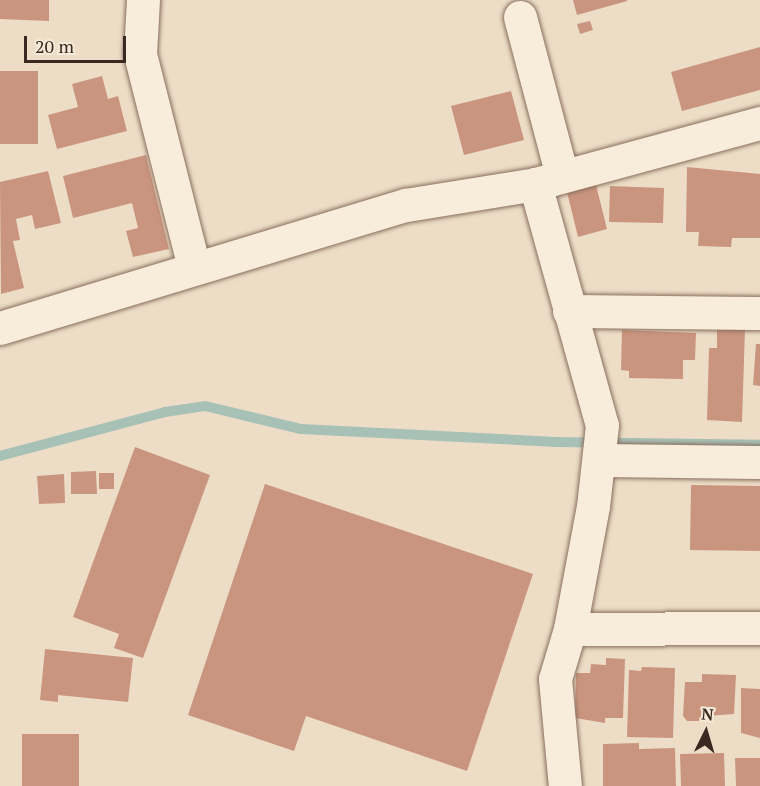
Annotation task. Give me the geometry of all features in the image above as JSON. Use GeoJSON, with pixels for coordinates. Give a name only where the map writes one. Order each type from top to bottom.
{"type":"FeatureCollection","features":[{"type":"Feature","properties":{"kind":"street"},"geometry":{"type":"LineString","coordinates":[[143,0],[140,54],[194,268]]}},
{"type":"Feature","properties":{"kind":"street"},"geometry":{"type":"LineString","coordinates":[[520,17],[549,180],[569,311],[601,445],[570,629],[555,679],[565,786]]}},
{"type":"Feature","properties":{"kind":"street"},"geometry":{"type":"LineString","coordinates":[[0,328],[406,204],[549,180],[760,123]]}},
{"type":"Feature","properties":{"kind":"street"},"geometry":{"type":"LineString","coordinates":[[569,311],[760,313]]}},
{"type":"Feature","properties":{"kind":"street"},"geometry":{"type":"LineString","coordinates":[[601,445],[760,462]]}},
{"type":"Feature","properties":{"kind":"street"},"geometry":{"type":"LineString","coordinates":[[570,629],[760,628]]}},
{"type":"Feature","properties":{"kind":"building"},"geometry":{"type":"Polygon","coordinates":[[[0,0],[49,0],[49,21],[0,19],[0,0]]]}},
{"type":"Feature","properties":{"kind":"building"},"geometry":{"type":"Polygon","coordinates":[[[573,0],[627,0],[627,1],[577,15],[573,0]]]}},
{"type":"Feature","properties":{"kind":"building"},"geometry":{"type":"Polygon","coordinates":[[[590,21],[593,30],[580,34],[577,24],[590,21]]]}},
{"type":"Feature","properties":{"kind":"building"},"geometry":{"type":"Polygon","coordinates":[[[760,47],[760,90],[682,111],[671,72],[760,47]]]}},
{"type":"Feature","properties":{"kind":"building"},"geometry":{"type":"Polygon","coordinates":[[[0,71],[38,71],[38,144],[0,144],[0,71]]]}},
{"type":"Feature","properties":{"kind":"building"},"geometry":{"type":"Polygon","coordinates":[[[102,76],[108,99],[118,96],[127,131],[57,149],[48,115],[78,107],[72,84],[102,76]]]}},
{"type":"Feature","properties":{"kind":"building"},"geometry":{"type":"Polygon","coordinates":[[[511,91],[524,140],[464,155],[451,106],[511,91]]]}},
{"type":"Feature","properties":{"kind":"building"},"geometry":{"type":"Polygon","coordinates":[[[146,155],[169,249],[133,257],[126,231],[138,228],[132,203],[73,218],[63,176],[146,155]]]}},
{"type":"Feature","properties":{"kind":"building"},"geometry":{"type":"Polygon","coordinates":[[[687,167],[760,174],[760,238],[732,238],[731,247],[698,246],[699,232],[686,232],[687,167]]]}},
{"type":"Feature","properties":{"kind":"building"},"geometry":{"type":"Polygon","coordinates":[[[48,171],[61,223],[35,229],[32,215],[16,219],[20,240],[13,241],[24,288],[1,294],[0,182],[48,171]]]}},
{"type":"Feature","properties":{"kind":"building"},"geometry":{"type":"Polygon","coordinates":[[[596,185],[607,229],[578,237],[567,192],[596,185]]]}},
{"type":"Feature","properties":{"kind":"building"},"geometry":{"type":"Polygon","coordinates":[[[610,186],[664,188],[663,223],[609,222],[610,186]]]}},
{"type":"Feature","properties":{"kind":"building"},"geometry":{"type":"Polygon","coordinates":[[[717,328],[745,329],[742,422],[707,420],[709,348],[717,348],[717,328]]]}},
{"type":"Feature","properties":{"kind":"building"},"geometry":{"type":"Polygon","coordinates":[[[622,330],[696,333],[695,360],[683,360],[683,379],[629,378],[629,371],[621,370],[622,330]]]}},
{"type":"Feature","properties":{"kind":"building"},"geometry":{"type":"Polygon","coordinates":[[[756,344],[760,344],[760,386],[753,385],[756,344]]]}},
{"type":"Feature","properties":{"kind":"building"},"geometry":{"type":"Polygon","coordinates":[[[135,447],[210,475],[143,658],[114,648],[119,634],[73,617],[135,447]]]}},
{"type":"Feature","properties":{"kind":"building"},"geometry":{"type":"Polygon","coordinates":[[[96,471],[97,494],[71,494],[71,472],[96,471]]]}},
{"type":"Feature","properties":{"kind":"building"},"geometry":{"type":"Polygon","coordinates":[[[99,473],[114,473],[114,489],[99,489],[99,473]]]}},
{"type":"Feature","properties":{"kind":"building"},"geometry":{"type":"Polygon","coordinates":[[[64,474],[65,503],[39,504],[37,476],[64,474]]]}},
{"type":"Feature","properties":{"kind":"building"},"geometry":{"type":"Polygon","coordinates":[[[265,484],[533,574],[467,771],[306,716],[294,751],[188,715],[265,484]]]}},
{"type":"Feature","properties":{"kind":"building"},"geometry":{"type":"Polygon","coordinates":[[[691,485],[760,486],[760,551],[690,550],[691,485]]]}},
{"type":"Feature","properties":{"kind":"building"},"geometry":{"type":"Polygon","coordinates":[[[45,649],[133,658],[128,702],[58,695],[58,702],[40,700],[45,649]]]}},
{"type":"Feature","properties":{"kind":"building"},"geometry":{"type":"Polygon","coordinates":[[[606,658],[625,659],[623,718],[605,718],[605,723],[575,718],[576,673],[590,673],[591,664],[606,665],[606,658]]]}},
{"type":"Feature","properties":{"kind":"building"},"geometry":{"type":"Polygon","coordinates":[[[642,667],[675,668],[673,738],[627,737],[629,670],[641,671],[642,667]]]}},
{"type":"Feature","properties":{"kind":"building"},"geometry":{"type":"Polygon","coordinates":[[[702,674],[736,675],[734,714],[707,716],[706,721],[687,721],[683,716],[685,682],[702,682],[702,674]]]}},
{"type":"Feature","properties":{"kind":"building"},"geometry":{"type":"Polygon","coordinates":[[[741,688],[760,689],[760,738],[741,733],[741,688]]]}},
{"type":"Feature","properties":{"kind":"building"},"geometry":{"type":"Polygon","coordinates":[[[22,734],[79,734],[79,786],[22,786],[22,734]]]}},
{"type":"Feature","properties":{"kind":"building"},"geometry":{"type":"Polygon","coordinates":[[[639,743],[639,749],[675,748],[676,786],[603,786],[603,744],[639,743]]]}},
{"type":"Feature","properties":{"kind":"building"},"geometry":{"type":"Polygon","coordinates":[[[724,753],[725,786],[681,786],[680,754],[724,753]]]}},
{"type":"Feature","properties":{"kind":"building"},"geometry":{"type":"Polygon","coordinates":[[[735,758],[760,758],[760,786],[736,786],[735,758]]]}},
{"type":"Feature","properties":{"kind":"waterway"},"geometry":{"type":"LineString","coordinates":[[0,456],[165,412],[205,406],[301,429],[557,442],[760,445]]}}]}
